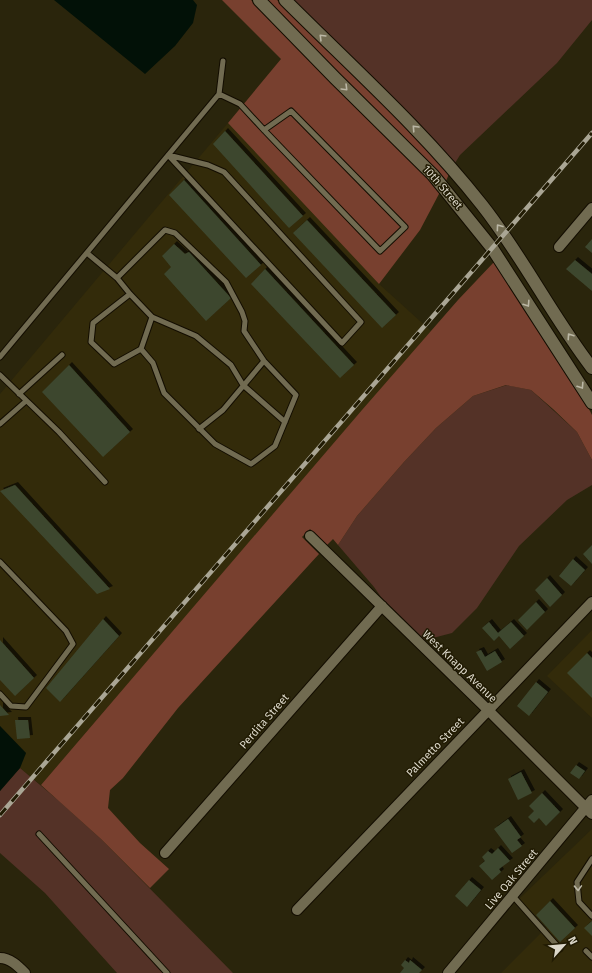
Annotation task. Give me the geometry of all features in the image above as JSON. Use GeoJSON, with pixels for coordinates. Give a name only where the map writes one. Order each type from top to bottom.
{"type":"FeatureCollection","features":[{"type":"Feature","properties":{"kind":"street","name":"10th Street"},"geometry":{"type":"LineString","coordinates":[[259,0],[433,175],[464,212],[492,248],[592,403]]}},
{"type":"Feature","properties":{"kind":"street","name":"10th Street"},"geometry":{"type":"LineString","coordinates":[[285,0],[403,116],[454,171],[514,249],[592,368]]}},
{"type":"Feature","properties":{"kind":"street"},"geometry":{"type":"LineString","coordinates":[[464,212],[476,198]]}},
{"type":"Feature","properties":{"kind":"street"},"geometry":{"type":"LineString","coordinates":[[559,247],[592,208]]}},
{"type":"Feature","properties":{"kind":"street"},"geometry":{"type":"LineString","coordinates":[[515,284],[530,274]]}},
{"type":"Feature","properties":{"kind":"street","name":"West Knapp Avenue"},"geometry":{"type":"LineString","coordinates":[[310,536],[488,710],[590,807]]}},
{"type":"Feature","properties":{"kind":"street","name":"Palmetto Street"},"geometry":{"type":"LineString","coordinates":[[297,910],[592,602]]}},
{"type":"Feature","properties":{"kind":"street","name":"Perdita Street"},"geometry":{"type":"LineString","coordinates":[[165,853],[382,606]]}},
{"type":"Feature","properties":{"kind":"street","name":"Live Oak Street"},"geometry":{"type":"LineString","coordinates":[[448,973],[512,896],[590,807]]}},
{"type":"Feature","properties":{"kind":"street"},"geometry":{"type":"LineString","coordinates":[[0,958],[16,964],[25,973]]}},
{"type":"Feature","properties":{"kind":"lane"},"geometry":{"type":"LineString","coordinates":[[0,357],[219,94],[223,61]]}},
{"type":"Feature","properties":{"kind":"lane"},"geometry":{"type":"LineString","coordinates":[[219,94],[240,104],[264,130],[380,251],[405,226],[291,111],[264,130]]}},
{"type":"Feature","properties":{"kind":"lane"},"geometry":{"type":"LineString","coordinates":[[168,155],[208,165],[224,172],[361,322],[342,343],[168,155]]}},
{"type":"Feature","properties":{"kind":"lane"},"geometry":{"type":"LineString","coordinates":[[117,278],[165,230],[175,233],[226,282],[242,312],[245,321],[244,330],[264,361],[296,395],[275,446],[251,464],[215,444],[164,393],[153,363],[141,349]]}},
{"type":"Feature","properties":{"kind":"lane"},"geometry":{"type":"LineString","coordinates":[[87,253],[117,278],[152,317],[196,336],[232,366],[243,385],[285,422]]}},
{"type":"Feature","properties":{"kind":"lane"},"geometry":{"type":"LineString","coordinates":[[130,294],[93,323],[90,342],[114,364],[141,349],[152,317]]}},
{"type":"Feature","properties":{"kind":"lane"},"geometry":{"type":"LineString","coordinates":[[20,394],[62,355]]}},
{"type":"Feature","properties":{"kind":"lane"},"geometry":{"type":"LineString","coordinates":[[199,429],[223,410],[264,361]]}},
{"type":"Feature","properties":{"kind":"lane"},"geometry":{"type":"LineString","coordinates":[[0,375],[59,432],[105,482]]}},
{"type":"Feature","properties":{"kind":"lane"},"geometry":{"type":"LineString","coordinates":[[0,424],[26,401]]}},
{"type":"Feature","properties":{"kind":"lane"},"geometry":{"type":"LineString","coordinates":[[0,562],[66,630],[73,644],[26,707],[11,706],[0,694]]}},
{"type":"Feature","properties":{"kind":"lane"},"geometry":{"type":"LineString","coordinates":[[39,834],[167,973]]}},
{"type":"Feature","properties":{"kind":"lane"},"geometry":{"type":"LineString","coordinates":[[592,859],[577,882],[579,902],[592,916]]}},
{"type":"Feature","properties":{"kind":"lane"},"geometry":{"type":"LineString","coordinates":[[512,896],[560,949]]}},
{"type":"Feature","properties":{"kind":"lane"},"geometry":{"type":"LineString","coordinates":[[586,951],[592,957]]}},
{"type":"Feature","properties":{"kind":"shaded area"},"geometry":{"type":"Polygon","coordinates":[[[54,0],[193,0],[197,5],[193,23],[175,46],[145,74],[54,0]]]}},
{"type":"Feature","properties":{"kind":"shaded area"},"geometry":{"type":"Polygon","coordinates":[[[222,0],[251,0],[330,81],[429,178],[440,192],[420,230],[379,284],[228,123],[281,59],[222,0]]]}},
{"type":"Feature","properties":{"kind":"shaded area"},"geometry":{"type":"Polygon","coordinates":[[[267,0],[277,0],[399,120],[449,174],[446,181],[438,171],[339,74],[267,0]]]}},
{"type":"Feature","properties":{"kind":"shaded area"},"geometry":{"type":"Polygon","coordinates":[[[293,0],[592,0],[592,20],[557,63],[460,155],[455,163],[407,112],[293,0]]]}},
{"type":"Feature","properties":{"kind":"shaded area"},"geometry":{"type":"Polygon","coordinates":[[[228,123],[379,284],[431,331],[41,785],[20,768],[26,753],[0,726],[0,394],[228,123]]]}},
{"type":"Feature","properties":{"kind":"shaded area"},"geometry":{"type":"Polygon","coordinates":[[[494,262],[592,415],[592,460],[577,432],[553,409],[531,390],[506,385],[473,396],[436,428],[357,516],[338,545],[333,539],[327,545],[310,529],[302,537],[319,554],[178,708],[123,778],[110,790],[108,808],[140,843],[169,869],[150,888],[101,839],[41,785],[362,410],[458,300],[494,262]]]}},
{"type":"Feature","properties":{"kind":"shaded area"},"geometry":{"type":"Polygon","coordinates":[[[507,385],[531,390],[577,432],[592,460],[592,485],[567,500],[519,546],[477,608],[452,633],[425,640],[381,597],[338,545],[357,516],[436,428],[473,396],[507,385]]]}},
{"type":"Feature","properties":{"kind":"shaded area"},"geometry":{"type":"Polygon","coordinates":[[[592,630],[592,718],[547,676],[592,630]]]}},
{"type":"Feature","properties":{"kind":"shaded area"},"geometry":{"type":"Polygon","coordinates":[[[0,726],[26,753],[20,768],[0,791],[0,726]]]}},
{"type":"Feature","properties":{"kind":"shaded area"},"geometry":{"type":"Polygon","coordinates":[[[20,768],[101,839],[233,973],[117,973],[45,893],[0,853],[0,791],[20,768]]]}},
{"type":"Feature","properties":{"kind":"shaded area"},"geometry":{"type":"Polygon","coordinates":[[[592,829],[592,973],[501,973],[547,927],[519,899],[592,829]]]}},
{"type":"Feature","properties":{"kind":"building"},"geometry":{"type":"Polygon","coordinates":[[[225,131],[303,216],[289,228],[213,144],[225,131]]]}},
{"type":"Feature","properties":{"kind":"building"},"geometry":{"type":"Polygon","coordinates":[[[184,180],[261,265],[246,278],[169,195],[184,180]]]}},
{"type":"Feature","properties":{"kind":"building"},"geometry":{"type":"Polygon","coordinates":[[[307,220],[396,315],[382,328],[293,233],[307,220]]]}},
{"type":"Feature","properties":{"kind":"building"},"geometry":{"type":"Polygon","coordinates":[[[592,239],[592,253],[585,247],[592,239]]]}},
{"type":"Feature","properties":{"kind":"building"},"geometry":{"type":"Polygon","coordinates":[[[174,244],[185,254],[189,252],[231,298],[206,321],[164,274],[171,267],[162,256],[174,244]]]}},
{"type":"Feature","properties":{"kind":"building"},"geometry":{"type":"Polygon","coordinates":[[[575,260],[592,274],[592,291],[566,269],[575,260]]]}},
{"type":"Feature","properties":{"kind":"building"},"geometry":{"type":"Polygon","coordinates":[[[265,269],[354,365],[340,378],[251,284],[265,269]]]}},
{"type":"Feature","properties":{"kind":"building"},"geometry":{"type":"Polygon","coordinates":[[[69,365],[130,432],[103,457],[42,392],[69,365]]]}},
{"type":"Feature","properties":{"kind":"building"},"geometry":{"type":"Polygon","coordinates":[[[15,485],[110,589],[97,594],[0,491],[15,485]]]}},
{"type":"Feature","properties":{"kind":"building"},"geometry":{"type":"Polygon","coordinates":[[[592,545],[592,564],[583,554],[592,545]]]}},
{"type":"Feature","properties":{"kind":"building"},"geometry":{"type":"Polygon","coordinates":[[[573,559],[585,570],[571,586],[559,576],[573,559]]]}},
{"type":"Feature","properties":{"kind":"building"},"geometry":{"type":"Polygon","coordinates":[[[547,578],[562,595],[550,607],[535,590],[547,578]]]}},
{"type":"Feature","properties":{"kind":"building"},"geometry":{"type":"Polygon","coordinates":[[[536,602],[545,612],[527,630],[518,620],[536,602]]]}},
{"type":"Feature","properties":{"kind":"building"},"geometry":{"type":"Polygon","coordinates":[[[103,619],[119,636],[60,702],[46,688],[103,619]]]}},
{"type":"Feature","properties":{"kind":"building"},"geometry":{"type":"Polygon","coordinates":[[[489,622],[498,633],[511,622],[524,636],[510,649],[499,636],[494,641],[482,628],[489,622]]]}},
{"type":"Feature","properties":{"kind":"building"},"geometry":{"type":"Polygon","coordinates":[[[0,640],[34,678],[15,696],[0,680],[0,640]]]}},
{"type":"Feature","properties":{"kind":"building"},"geometry":{"type":"Polygon","coordinates":[[[481,650],[485,657],[495,651],[502,662],[487,671],[476,652],[481,650]]]}},
{"type":"Feature","properties":{"kind":"building"},"geometry":{"type":"Polygon","coordinates":[[[587,653],[592,658],[592,698],[567,673],[587,653]]]}},
{"type":"Feature","properties":{"kind":"building"},"geometry":{"type":"Polygon","coordinates":[[[536,682],[548,692],[529,716],[517,706],[536,682]]]}},
{"type":"Feature","properties":{"kind":"building"},"geometry":{"type":"Polygon","coordinates":[[[0,705],[9,715],[0,716],[0,705]]]}},
{"type":"Feature","properties":{"kind":"building"},"geometry":{"type":"Polygon","coordinates":[[[15,720],[28,720],[30,738],[17,739],[15,720]]]}},
{"type":"Feature","properties":{"kind":"building"},"geometry":{"type":"Polygon","coordinates":[[[576,765],[585,771],[579,779],[570,773],[576,765]]]}},
{"type":"Feature","properties":{"kind":"building"},"geometry":{"type":"Polygon","coordinates":[[[521,772],[532,793],[518,800],[508,779],[521,772]]]}},
{"type":"Feature","properties":{"kind":"building"},"geometry":{"type":"Polygon","coordinates":[[[542,793],[560,812],[546,826],[539,818],[534,823],[528,817],[534,811],[529,806],[542,793]]]}},
{"type":"Feature","properties":{"kind":"building"},"geometry":{"type":"Polygon","coordinates":[[[508,819],[521,837],[517,840],[522,846],[512,853],[494,829],[508,819]]]}},
{"type":"Feature","properties":{"kind":"building"},"geometry":{"type":"Polygon","coordinates":[[[498,848],[510,861],[499,869],[501,872],[492,880],[479,866],[485,861],[482,857],[488,851],[492,854],[498,848]]]}},
{"type":"Feature","properties":{"kind":"building"},"geometry":{"type":"Polygon","coordinates":[[[469,880],[481,890],[467,907],[455,896],[469,880]]]}},
{"type":"Feature","properties":{"kind":"building"},"geometry":{"type":"Polygon","coordinates":[[[550,901],[575,928],[560,942],[536,915],[550,901]]]}},
{"type":"Feature","properties":{"kind":"building"},"geometry":{"type":"Polygon","coordinates":[[[592,921],[592,936],[584,928],[592,921]]]}},
{"type":"Feature","properties":{"kind":"building"},"geometry":{"type":"Polygon","coordinates":[[[405,960],[409,963],[410,960],[422,970],[419,973],[400,973],[404,968],[401,965],[405,960]]]}},
{"type":"Feature","properties":{"kind":"railway"},"geometry":{"type":"LineString","coordinates":[[0,815],[592,133]]}}]}
